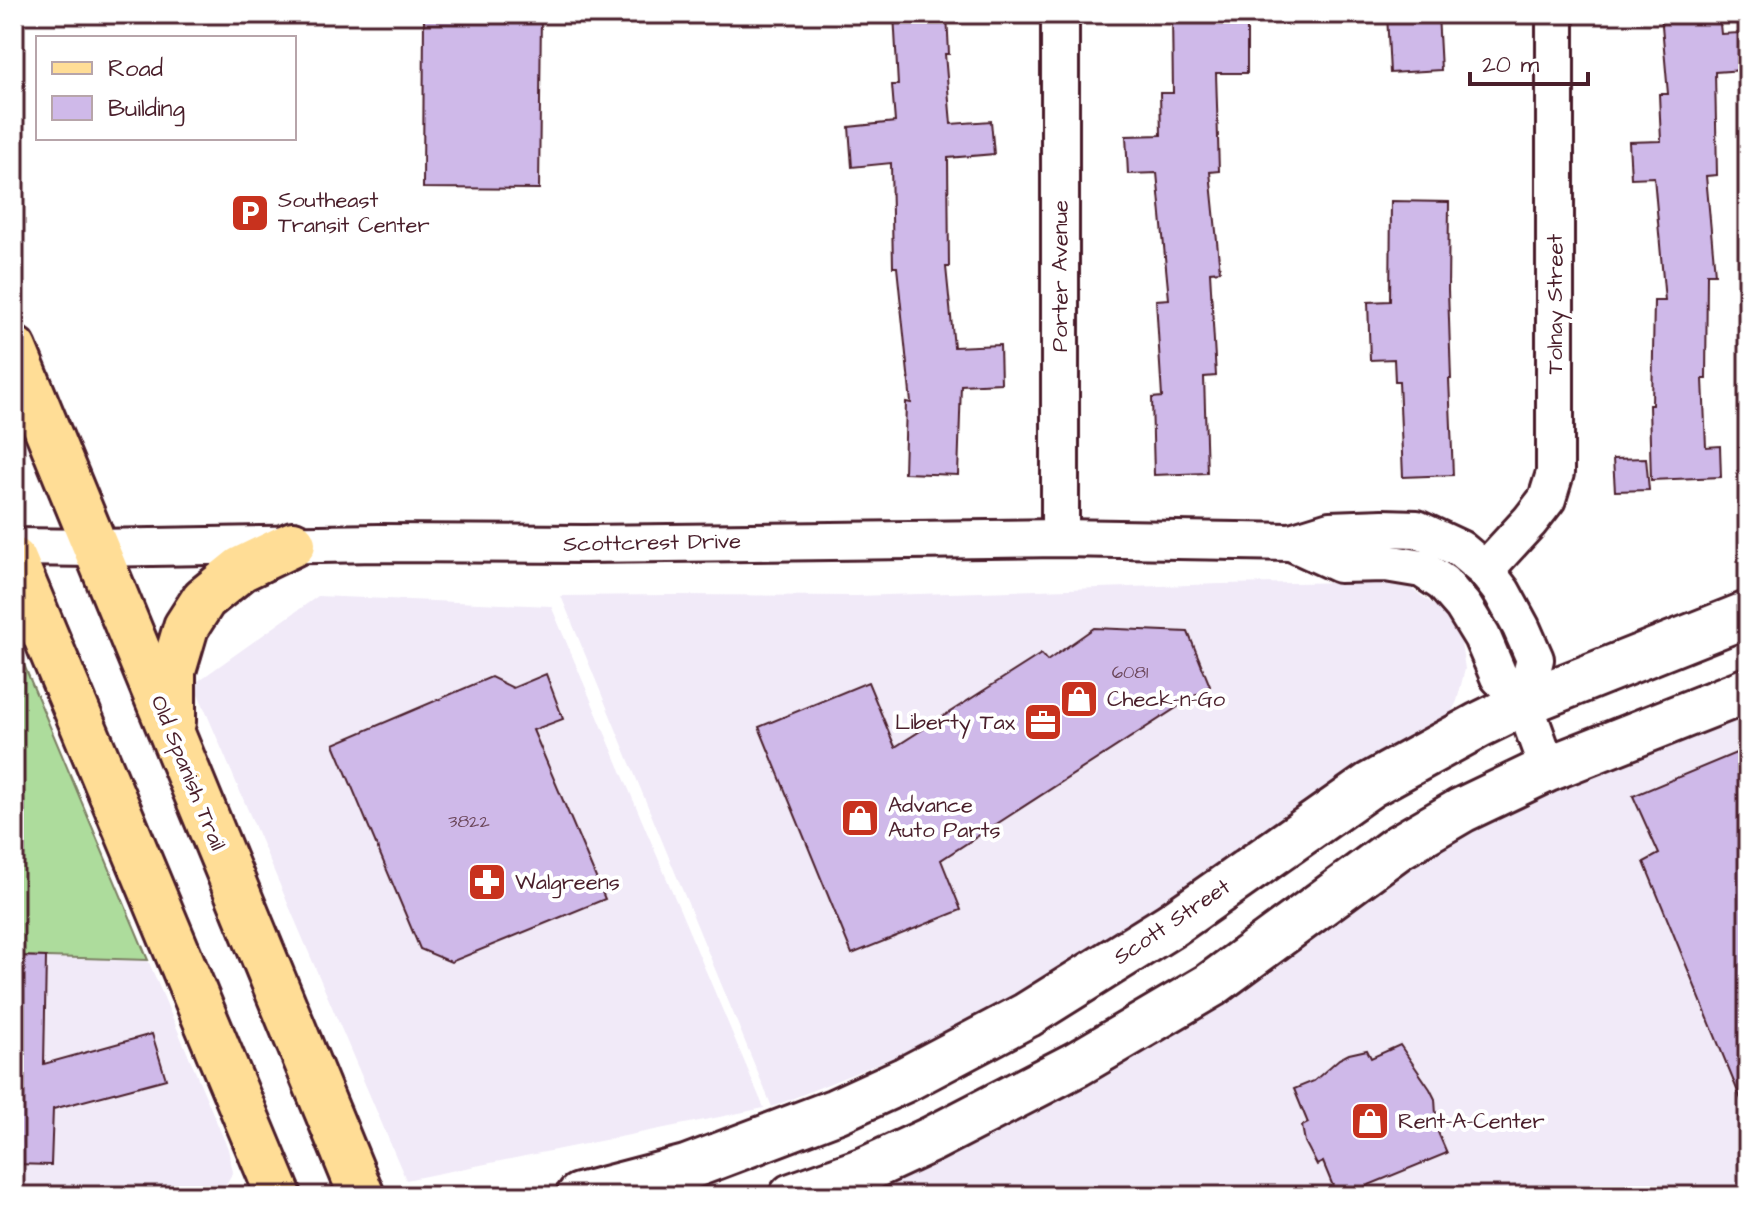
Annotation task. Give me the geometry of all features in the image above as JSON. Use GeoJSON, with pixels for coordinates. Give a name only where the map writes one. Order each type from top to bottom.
{"type":"FeatureCollection","features":[{"type":"Feature","properties":{"kind":"main road","name":"Old Spanish Trail"},"geometry":{"type":"LineString","coordinates":[[14,349],[362,1196]]}},
{"type":"Feature","properties":{"kind":"main road"},"geometry":{"type":"LineString","coordinates":[[172,736],[173,671],[186,627],[204,599],[241,569],[293,544]]}},
{"type":"Feature","properties":{"kind":"main road"},"geometry":{"type":"LineString","coordinates":[[14,560],[279,1196]]}},
{"type":"Feature","properties":{"kind":"main road","name":"Scott Street"},"geometry":{"type":"LineString","coordinates":[[579,1196],[686,1168],[836,1111],[906,1079],[1027,1015],[1171,925],[1370,785],[1524,703],[1748,614]]}},
{"type":"Feature","properties":{"kind":"main road"},"geometry":{"type":"LineString","coordinates":[[792,1196],[867,1169],[932,1139],[1077,1064],[1211,985],[1397,848],[1462,810],[1548,769],[1748,690]]}},
{"type":"Feature","properties":{"kind":"main road"},"geometry":{"type":"LineString","coordinates":[[1027,1015],[1077,1064]]}},
{"type":"Feature","properties":{"kind":"street","name":"Porter Avenue"},"geometry":{"type":"LineString","coordinates":[[1060,14],[1060,538]]}},
{"type":"Feature","properties":{"kind":"street","name":"Tolnay Street"},"geometry":{"type":"LineString","coordinates":[[1485,570],[1547,499],[1555,473],[1555,14]]}},
{"type":"Feature","properties":{"kind":"street","name":"Scottcrest Drive"},"geometry":{"type":"LineString","coordinates":[[14,547],[1060,538],[1291,542],[1330,530],[1417,529],[1460,549],[1485,570],[1502,592],[1535,659],[1524,703]]}},
{"type":"Feature","properties":{"kind":"street","name":"Scottcrest Drive"},"geometry":{"type":"LineString","coordinates":[[1291,542],[1339,564],[1386,563],[1422,569],[1443,583],[1463,606],[1482,637],[1499,677],[1524,703],[1548,769]]}},
{"type":"Feature","properties":{"kind":"shaded area"},"geometry":{"type":"Polygon","coordinates":[[[1357,582],[1408,586],[1441,610],[1460,636],[1465,669],[1457,701],[1448,719],[1304,801],[1154,916],[1063,971],[938,1039],[772,1107],[561,596],[856,596],[1357,582]]]}},
{"type":"Feature","properties":{"kind":"shaded area"},"geometry":{"type":"Polygon","coordinates":[[[318,596],[551,606],[764,1108],[406,1180],[194,684],[318,596]]]}},
{"type":"Feature","properties":{"kind":"shaded area"},"geometry":{"type":"Polygon","coordinates":[[[1748,707],[1748,1196],[846,1196],[932,1161],[1039,1111],[1171,1033],[1444,843],[1535,789],[1748,707]]]}},
{"type":"Feature","properties":{"kind":"shaded area"},"geometry":{"type":"Polygon","coordinates":[[[14,956],[148,960],[228,1149],[233,1172],[225,1186],[213,1196],[14,1196],[14,956]]]}},
{"type":"Feature","properties":{"kind":"green space"},"geometry":{"type":"Polygon","coordinates":[[[14,641],[148,960],[14,956],[14,641]]]}},
{"type":"Feature","properties":{"kind":"building"},"geometry":{"type":"Polygon","coordinates":[[[424,14],[541,14],[539,189],[423,188],[424,14]]]}},
{"type":"Feature","properties":{"kind":"building"},"geometry":{"type":"Polygon","coordinates":[[[894,14],[947,14],[949,54],[945,54],[951,124],[991,121],[994,154],[948,158],[949,267],[946,267],[954,347],[1000,345],[1001,383],[961,385],[958,475],[904,473],[906,402],[911,403],[897,267],[893,267],[891,163],[852,167],[849,127],[895,122],[892,85],[898,85],[894,14]]]}},
{"type":"Feature","properties":{"kind":"building"},"geometry":{"type":"Polygon","coordinates":[[[1172,14],[1247,14],[1247,73],[1216,73],[1219,171],[1210,172],[1220,271],[1210,272],[1216,376],[1204,377],[1207,473],[1154,475],[1152,398],[1162,397],[1156,300],[1169,299],[1157,173],[1128,174],[1126,136],[1161,135],[1160,93],[1173,93],[1172,14]]]}},
{"type":"Feature","properties":{"kind":"building"},"geometry":{"type":"Polygon","coordinates":[[[1387,14],[1438,14],[1441,70],[1390,73],[1387,14]]]}},
{"type":"Feature","properties":{"kind":"building"},"geometry":{"type":"Polygon","coordinates":[[[1661,14],[1719,14],[1721,34],[1740,33],[1743,70],[1715,72],[1717,175],[1706,176],[1715,274],[1707,274],[1706,379],[1703,379],[1706,447],[1720,446],[1721,477],[1651,480],[1649,405],[1652,405],[1654,301],[1665,301],[1654,177],[1631,178],[1629,142],[1661,141],[1659,94],[1668,94],[1661,14]]]}},
{"type":"Feature","properties":{"kind":"building"},"geometry":{"type":"Polygon","coordinates":[[[1391,201],[1449,202],[1449,379],[1453,475],[1403,477],[1399,381],[1395,381],[1394,359],[1370,360],[1368,302],[1390,301],[1391,201]]]}},
{"type":"Feature","properties":{"kind":"building"},"geometry":{"type":"Polygon","coordinates":[[[1646,458],[1649,490],[1615,491],[1613,459],[1646,458]]]}},
{"type":"Feature","properties":{"kind":"building"},"geometry":{"type":"Polygon","coordinates":[[[1094,628],[1188,632],[1210,686],[941,860],[961,910],[852,954],[759,727],[868,682],[895,747],[1041,654],[1047,661],[1094,628]]]}},
{"type":"Feature","properties":{"kind":"building","name":"Walgreens"},"geometry":{"type":"Polygon","coordinates":[[[546,674],[563,719],[533,730],[605,899],[451,962],[420,949],[334,744],[491,677],[513,688],[546,674]]]}},
{"type":"Feature","properties":{"kind":"building"},"geometry":{"type":"Polygon","coordinates":[[[1748,748],[1747,1114],[1644,862],[1659,854],[1633,796],[1748,748]]]}},
{"type":"Feature","properties":{"kind":"building"},"geometry":{"type":"Polygon","coordinates":[[[14,956],[46,957],[44,1064],[152,1034],[166,1079],[53,1109],[51,1165],[14,1164],[14,956]]]}},
{"type":"Feature","properties":{"kind":"building","name":"Rent-A-Center"},"geometry":{"type":"Polygon","coordinates":[[[1400,1045],[1435,1099],[1437,1130],[1447,1153],[1337,1196],[1323,1162],[1317,1165],[1305,1142],[1302,1126],[1308,1123],[1294,1089],[1314,1081],[1349,1054],[1367,1050],[1371,1058],[1400,1045]]]}},
{"type":"Feature","properties":{"kind":"place","name":"Southeast Transit Center"},"geometry":{"type":"Point","coordinates":[250,213]}},
{"type":"Feature","properties":{"kind":"place","name":"Check-n-Go"},"geometry":{"type":"Point","coordinates":[1079,699]}},
{"type":"Feature","properties":{"kind":"place","name":"Liberty Tax"},"geometry":{"type":"Point","coordinates":[1043,722]}},
{"type":"Feature","properties":{"kind":"place","name":"Advance Auto Parts"},"geometry":{"type":"Point","coordinates":[860,818]}},
{"type":"Feature","properties":{"kind":"place","name":"Walgreens"},"geometry":{"type":"Point","coordinates":[487,882]}},
{"type":"Feature","properties":{"kind":"place","name":"Rent-A-Center"},"geometry":{"type":"Point","coordinates":[1370,1121]}}]}
